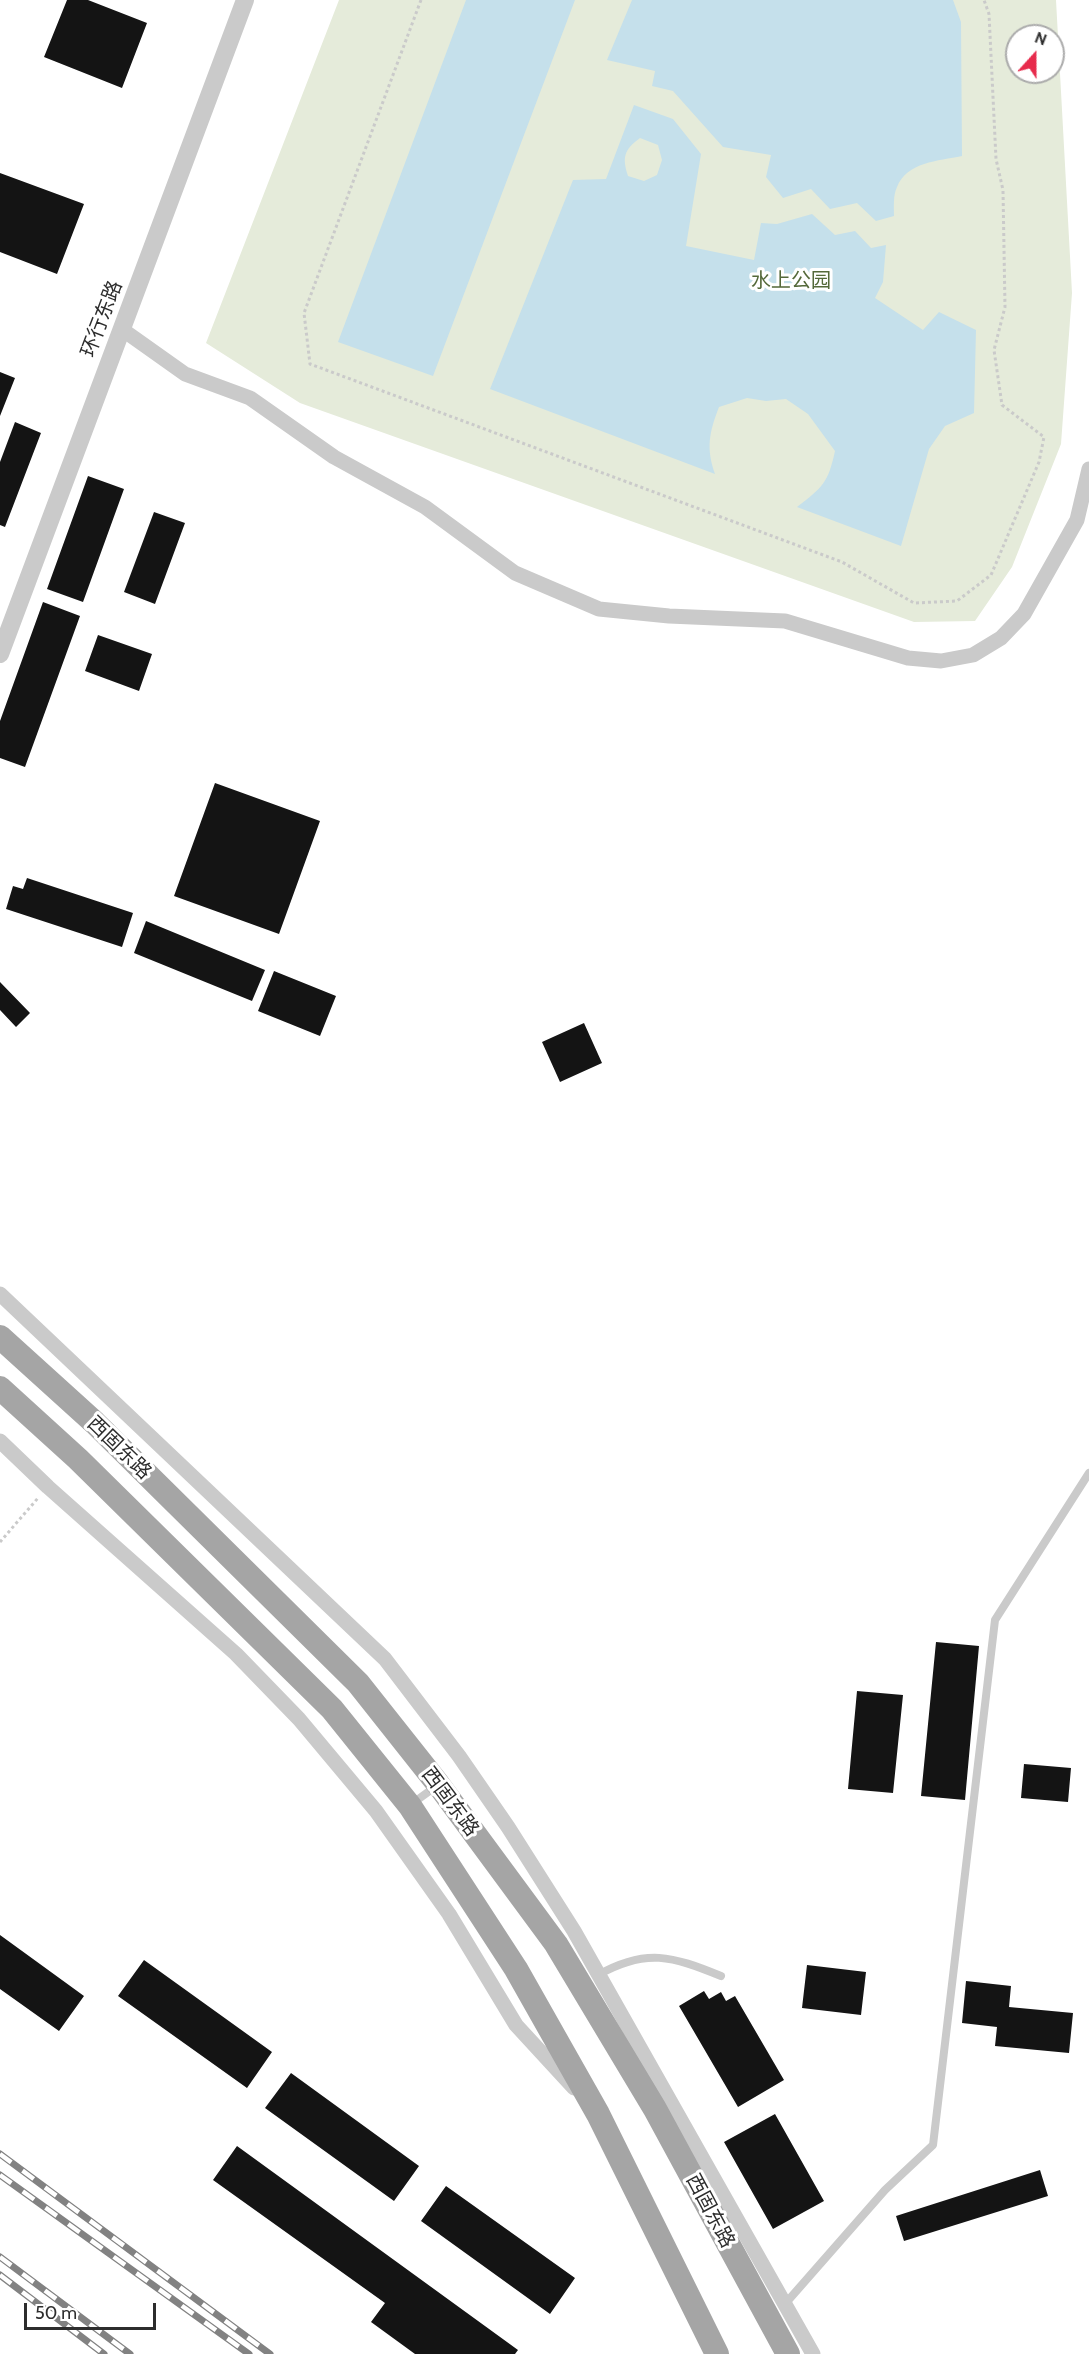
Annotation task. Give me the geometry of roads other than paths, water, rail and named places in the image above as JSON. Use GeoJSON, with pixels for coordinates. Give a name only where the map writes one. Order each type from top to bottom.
{"type":"FeatureCollection","features":[{"type":"Feature","properties":{"kind":"main road","name":"西固东路"},"geometry":{"type":"LineString","coordinates":[[0,1337],[95,1423],[358,1683],[438,1784],[556,1944],[590,1980],[655,2109],[788,2354]]}},
{"type":"Feature","properties":{"kind":"main road","name":"西固东路"},"geometry":{"type":"LineString","coordinates":[[0,1388],[78,1459],[332,1709],[410,1806],[516,1969],[598,2114],[717,2354]]}},
{"type":"Feature","properties":{"kind":"street","name":"环行东路"},"geometry":{"type":"LineString","coordinates":[[0,654],[245,0]]}},
{"type":"Feature","properties":{"kind":"street"},"geometry":{"type":"LineString","coordinates":[[123,330],[185,374],[250,398],[334,457],[425,507],[515,573],[599,609],[669,616],[785,621],[908,658],[941,661],[973,655],[1001,638],[1024,614],[1077,520],[1089,469]]}},
{"type":"Feature","properties":{"kind":"street"},"geometry":{"type":"LineString","coordinates":[[0,1294],[385,1659],[459,1756],[508,1827],[574,1931],[590,1980],[813,2354]]}},
{"type":"Feature","properties":{"kind":"street"},"geometry":{"type":"LineString","coordinates":[[0,1441],[48,1487],[236,1654],[299,1719],[376,1811],[449,1914],[516,2025],[598,2114]]}},
{"type":"Feature","properties":{"kind":"lane"},"geometry":{"type":"LineString","coordinates":[[785,2304],[885,2190],[933,2145],[995,1620],[1089,1473]]}},
{"type":"Feature","properties":{"kind":"lane"},"geometry":{"type":"LineString","coordinates":[[410,1806],[438,1784]]}},
{"type":"Feature","properties":{"kind":"lane"},"geometry":{"type":"LineString","coordinates":[[590,1980],[623,1963],[642,1958],[660,1957],[694,1965],[721,1976]]}},
{"type":"Feature","properties":{"kind":"water"},"geometry":{"type":"Polygon","coordinates":[[[466,0],[575,0],[433,376],[338,342],[466,0]]]}},
{"type":"Feature","properties":{"kind":"water"},"geometry":{"type":"Polygon","coordinates":[[[632,0],[953,0],[961,22],[962,156],[934,161],[908,172],[896,190],[894,216],[876,221],[857,203],[830,209],[811,189],[783,198],[766,177],[771,155],[723,147],[673,91],[652,86],[655,71],[607,60],[632,0]]]}},
{"type":"Feature","properties":{"kind":"water"},"geometry":{"type":"Polygon","coordinates":[[[634,105],[673,119],[701,154],[686,246],[754,260],[761,223],[777,224],[812,214],[835,235],[855,231],[871,248],[886,245],[883,282],[875,298],[923,330],[939,312],[976,330],[974,413],[945,426],[929,449],[901,546],[797,507],[823,484],[835,451],[808,414],[786,399],[766,401],[747,398],[719,407],[710,440],[710,456],[715,474],[490,389],[573,180],[606,179],[634,105]],[[640,138],[631,146],[625,159],[628,176],[644,181],[657,175],[662,160],[658,145],[640,138]]]}},
{"type":"Feature","properties":{"kind":"railway"},"geometry":{"type":"LineString","coordinates":[[0,2154],[270,2354]]}},
{"type":"Feature","properties":{"kind":"railway"},"geometry":{"type":"LineString","coordinates":[[0,2175],[249,2354]]}},
{"type":"Feature","properties":{"kind":"railway"},"geometry":{"type":"LineString","coordinates":[[0,2257],[130,2354]]}},
{"type":"Feature","properties":{"kind":"railway"},"geometry":{"type":"LineString","coordinates":[[0,2275],[104,2354]]}},
{"type":"Feature","properties":{"kind":"park label","name":"水上公园"},"geometry":{"type":"Point","coordinates":[791,281]}}]}
